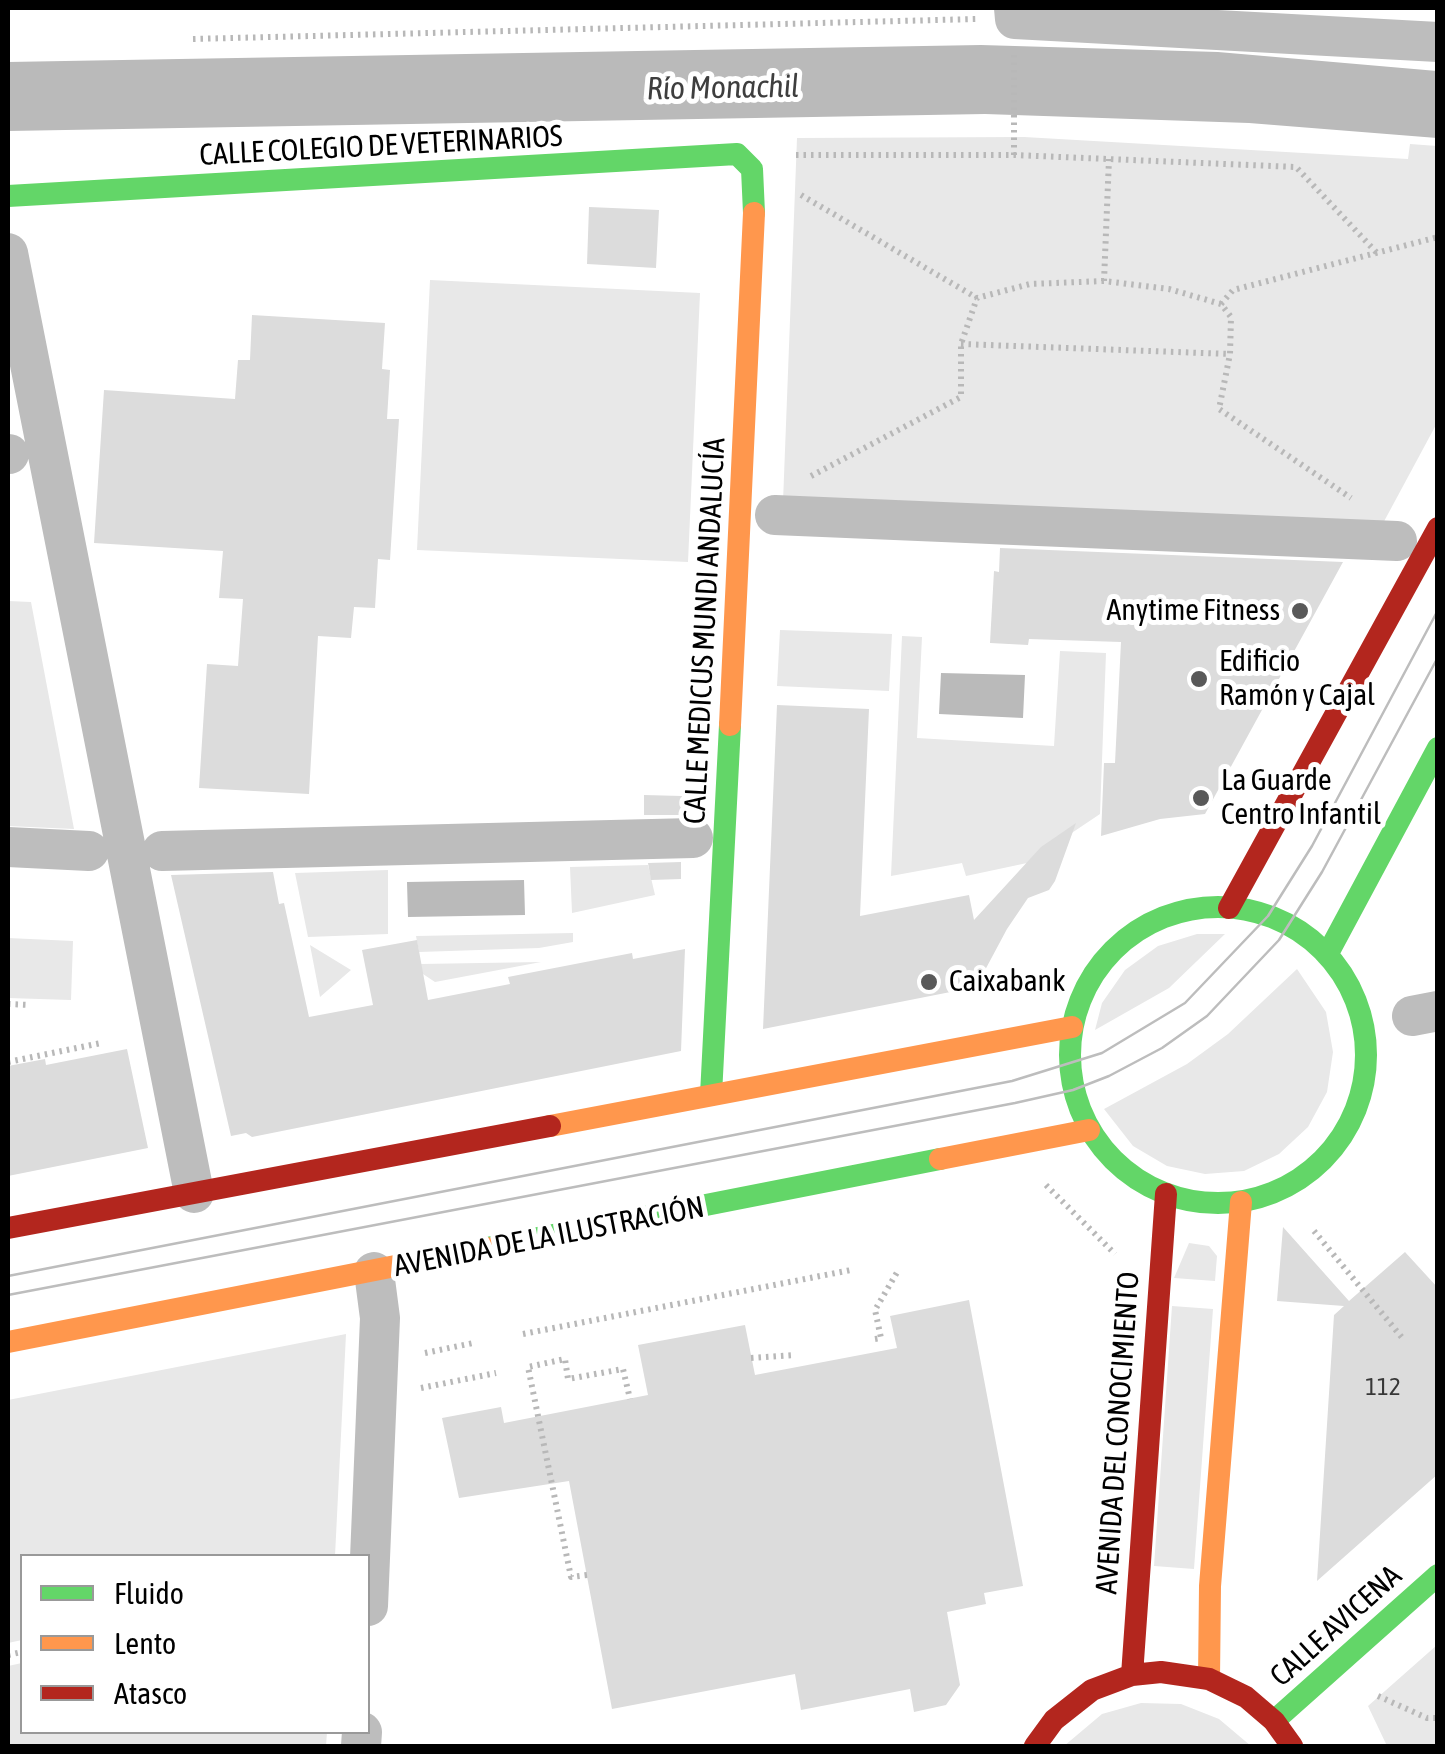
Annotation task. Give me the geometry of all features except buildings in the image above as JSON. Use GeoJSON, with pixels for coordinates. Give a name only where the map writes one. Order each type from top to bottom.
{"type":"FeatureCollection","features":[{"type":"Feature","properties":{"kind":"main road","name":"CALLE COLEGIO DE VETERINARIOS"},"geometry":{"type":"LineString","coordinates":[[8,196],[616,163],[661,156],[736,154],[752,170]]}},
{"type":"Feature","properties":{"kind":"main road","name":"CALLE MEDICUS MUNDI ANDALUCÍA"},"geometry":{"type":"LineString","coordinates":[[711,1095],[758,515],[752,170]]}},
{"type":"Feature","properties":{"kind":"main road"},"geometry":{"type":"LineString","coordinates":[[1229,908],[1438,528]]}},
{"type":"Feature","properties":{"kind":"main road"},"geometry":{"type":"LineString","coordinates":[[1328,955],[1438,748]]}},
{"type":"Feature","properties":{"kind":"main road"},"geometry":{"type":"LineString","coordinates":[[1229,908],[1279,920],[1328,955],[1344,977],[1364,1029],[1362,1092],[1351,1120],[1316,1167],[1293,1183],[1241,1202],[1203,1202],[1166,1194],[1122,1169],[1089,1130],[1070,1078],[1072,1027],[1092,977],[1128,938],[1175,914],[1229,908]]}},
{"type":"Feature","properties":{"kind":"main road"},"geometry":{"type":"LineString","coordinates":[[8,1228],[1072,1027]]}},
{"type":"Feature","properties":{"kind":"main road","name":"AVENIDA DE LA ILUSTRACIÓN"},"geometry":{"type":"LineString","coordinates":[[8,1342],[1089,1130]]}},
{"type":"Feature","properties":{"kind":"main road","name":"AVENIDA DEL CONOCIMIENTO"},"geometry":{"type":"LineString","coordinates":[[1132,1675],[1166,1194]]}},
{"type":"Feature","properties":{"kind":"main road"},"geometry":{"type":"LineString","coordinates":[[1210,1679],[1212,1567],[1241,1202]]}},
{"type":"Feature","properties":{"kind":"main road","name":"CALLE AVICENA"},"geometry":{"type":"LineString","coordinates":[[1274,1721],[1438,1576]]}},
{"type":"Feature","properties":{"kind":"main road"},"geometry":{"type":"LineString","coordinates":[[1035,1746],[1069,1706],[1092,1690],[1132,1675],[1161,1672],[1210,1679],[1246,1697],[1274,1721],[1292,1746]]}},
{"type":"Feature","properties":{"kind":"street"},"geometry":{"type":"LineString","coordinates":[[1014,26],[1438,42]]}},
{"type":"Feature","properties":{"kind":"street"},"geometry":{"type":"LineString","coordinates":[[8,253],[194,1193]]}},
{"type":"Feature","properties":{"kind":"street"},"geometry":{"type":"LineString","coordinates":[[758,515],[1396,541]]}},
{"type":"Feature","properties":{"kind":"street"},"geometry":{"type":"LineString","coordinates":[[162,851],[693,838]]}},
{"type":"Feature","properties":{"kind":"street"},"geometry":{"type":"LineString","coordinates":[[8,848],[89,851]]}},
{"type":"Feature","properties":{"kind":"street"},"geometry":{"type":"LineString","coordinates":[[370,1558],[380,1318],[374,1272]]}},
{"type":"Feature","properties":{"kind":"path"},"geometry":{"type":"LineString","coordinates":[[193,39],[1014,26],[1014,155]]}},
{"type":"Feature","properties":{"kind":"path"},"geometry":{"type":"LineString","coordinates":[[790,156],[1014,155],[1296,167],[1377,253]]}},
{"type":"Feature","properties":{"kind":"path"},"geometry":{"type":"LineString","coordinates":[[1104,281],[1109,158]]}},
{"type":"Feature","properties":{"kind":"path"},"geometry":{"type":"LineString","coordinates":[[789,188],[977,298],[1030,284],[1104,281],[1169,289],[1221,304],[1230,318],[1230,354],[1219,409],[1356,502]]}},
{"type":"Feature","properties":{"kind":"path"},"geometry":{"type":"LineString","coordinates":[[1221,304],[1232,290],[1438,237]]}},
{"type":"Feature","properties":{"kind":"path"},"geometry":{"type":"LineString","coordinates":[[800,482],[961,397],[961,344],[977,298]]}},
{"type":"Feature","properties":{"kind":"path"},"geometry":{"type":"LineString","coordinates":[[961,344],[1230,354]]}},
{"type":"Feature","properties":{"kind":"path"},"geometry":{"type":"LineString","coordinates":[[8,1004],[30,1005]]}},
{"type":"Feature","properties":{"kind":"path"},"geometry":{"type":"LineString","coordinates":[[8,1062],[101,1043]]}},
{"type":"Feature","properties":{"kind":"path"},"geometry":{"type":"LineString","coordinates":[[1035,1178],[1053,1190],[1118,1258]]}},
{"type":"Feature","properties":{"kind":"path"},"geometry":{"type":"LineString","coordinates":[[1314,1231],[1404,1340]]}},
{"type":"Feature","properties":{"kind":"path"},"geometry":{"type":"LineString","coordinates":[[875,1339],[881,1338],[875,1310],[898,1269]]}},
{"type":"Feature","properties":{"kind":"path"},"geometry":{"type":"LineString","coordinates":[[523,1334],[851,1270]]}},
{"type":"Feature","properties":{"kind":"path"},"geometry":{"type":"LineString","coordinates":[[425,1352],[473,1343]]}},
{"type":"Feature","properties":{"kind":"path"},"geometry":{"type":"LineString","coordinates":[[752,1358],[795,1355]]}},
{"type":"Feature","properties":{"kind":"path"},"geometry":{"type":"LineString","coordinates":[[587,1575],[571,1577],[528,1367],[564,1359],[568,1380],[623,1369],[630,1399]]}},
{"type":"Feature","properties":{"kind":"path"},"geometry":{"type":"LineString","coordinates":[[421,1388],[496,1373]]}},
{"type":"Feature","properties":{"kind":"path"},"geometry":{"type":"LineString","coordinates":[[1378,1696],[1427,1718],[1438,1718]]}},
{"type":"Feature","properties":{"kind":"shaded area"},"geometry":{"type":"Polygon","coordinates":[[[1024,137],[1408,159],[1410,144],[1437,146],[1437,423],[1381,527],[783,502],[797,138],[1024,137]]]}},
{"type":"Feature","properties":{"kind":"shaded area"},"geometry":{"type":"Polygon","coordinates":[[[430,280],[700,293],[688,562],[417,550],[430,280]]]}},
{"type":"Feature","properties":{"kind":"shaded area"},"geometry":{"type":"Polygon","coordinates":[[[8,601],[31,602],[74,829],[8,826],[8,601]]]}},
{"type":"Feature","properties":{"kind":"shaded area"},"geometry":{"type":"Polygon","coordinates":[[[780,630],[892,634],[889,691],[777,686],[780,630]]]}},
{"type":"Feature","properties":{"kind":"shaded area"},"geometry":{"type":"Polygon","coordinates":[[[902,636],[922,637],[917,738],[1054,746],[1060,651],[1106,653],[1100,814],[1027,863],[966,876],[962,863],[891,876],[902,636]]]}},
{"type":"Feature","properties":{"kind":"shaded area"},"geometry":{"type":"Polygon","coordinates":[[[648,865],[655,895],[572,913],[570,867],[648,865]]]}},
{"type":"Feature","properties":{"kind":"shaded area"},"geometry":{"type":"Polygon","coordinates":[[[388,870],[388,934],[308,937],[295,873],[388,870]]]}},
{"type":"Feature","properties":{"kind":"shaded area"},"geometry":{"type":"Polygon","coordinates":[[[573,933],[573,942],[539,948],[419,952],[416,936],[573,933]]]}},
{"type":"Feature","properties":{"kind":"shaded area"},"geometry":{"type":"Polygon","coordinates":[[[1197,934],[1225,934],[1169,988],[1095,1030],[1102,1003],[1125,970],[1158,946],[1197,934]]]}},
{"type":"Feature","properties":{"kind":"shaded area"},"geometry":{"type":"Polygon","coordinates":[[[8,938],[73,941],[71,1000],[8,998],[8,938]]]}},
{"type":"Feature","properties":{"kind":"shaded area"},"geometry":{"type":"Polygon","coordinates":[[[310,945],[351,970],[320,997],[310,945]]]}},
{"type":"Feature","properties":{"kind":"shaded area"},"geometry":{"type":"Polygon","coordinates":[[[541,962],[435,982],[417,970],[420,964],[541,962]]]}},
{"type":"Feature","properties":{"kind":"shaded area"},"geometry":{"type":"Polygon","coordinates":[[[1297,969],[1326,1012],[1333,1052],[1327,1092],[1308,1127],[1279,1154],[1244,1171],[1205,1174],[1167,1166],[1133,1146],[1104,1109],[1187,1064],[1228,1034],[1297,969]]]}},
{"type":"Feature","properties":{"kind":"shaded area"},"geometry":{"type":"Polygon","coordinates":[[[1189,1243],[1209,1246],[1217,1256],[1215,1281],[1174,1278],[1189,1243]]]}},
{"type":"Feature","properties":{"kind":"shaded area"},"geometry":{"type":"Polygon","coordinates":[[[1172,1306],[1213,1309],[1194,1569],[1154,1566],[1172,1306]]]}},
{"type":"Feature","properties":{"kind":"shaded area"},"geometry":{"type":"Polygon","coordinates":[[[346,1334],[335,1554],[20,1554],[20,1640],[8,1643],[8,1400],[346,1334]]]}},
{"type":"Feature","properties":{"kind":"shaded area"},"geometry":{"type":"Polygon","coordinates":[[[1437,1645],[1437,1746],[1387,1746],[1368,1706],[1437,1645]]]}},
{"type":"Feature","properties":{"kind":"shaded area"},"geometry":{"type":"Polygon","coordinates":[[[20,1663],[20,1734],[327,1734],[326,1746],[8,1746],[8,1666],[20,1663]]]}},
{"type":"Feature","properties":{"kind":"shaded area"},"geometry":{"type":"Polygon","coordinates":[[[1141,1703],[1181,1704],[1219,1719],[1251,1746],[1064,1746],[1102,1714],[1141,1703]]]}},
{"type":"Feature","properties":{"kind":"water","name":"Río Monachil"},"geometry":{"type":"Polygon","coordinates":[[[981,45],[1218,52],[1437,71],[1437,138],[1249,123],[985,114],[8,131],[8,62],[981,45]]]}},
{"type":"Feature","properties":{"kind":"water"},"geometry":{"type":"Polygon","coordinates":[[[941,673],[1025,675],[1023,718],[939,714],[941,673]]]}},
{"type":"Feature","properties":{"kind":"water"},"geometry":{"type":"Polygon","coordinates":[[[524,880],[525,915],[408,917],[407,882],[524,880]]]}},
{"type":"Feature","properties":{"kind":"tram line"},"geometry":{"type":"LineString","coordinates":[[8,1276],[1012,1081],[1102,1053],[1185,1003],[1268,916],[1312,846],[1438,610]]}},
{"type":"Feature","properties":{"kind":"tram line"},"geometry":{"type":"LineString","coordinates":[[8,1295],[1015,1103],[1073,1090],[1109,1076],[1162,1048],[1207,1016],[1279,940],[1322,872],[1438,657]]}},
{"type":"Feature","properties":{"kind":"traffic: fast"},"geometry":{"type":"LineString","coordinates":[[8,196],[737,154],[752,169],[754,213]]}},
{"type":"Feature","properties":{"kind":"traffic: fast"},"geometry":{"type":"LineString","coordinates":[[711,1095],[730,725]]}},
{"type":"Feature","properties":{"kind":"traffic: fast"},"geometry":{"type":"LineString","coordinates":[[1327,955],[1438,748]]}},
{"type":"Feature","properties":{"kind":"traffic: fast"},"geometry":{"type":"LineString","coordinates":[[1218,907],[1275,918],[1323,950],[1355,998],[1366,1055],[1355,1112],[1323,1160],[1275,1192],[1218,1203],[1161,1192],[1113,1160],[1081,1112],[1070,1055],[1081,998],[1113,950],[1161,918],[1218,907]]}},
{"type":"Feature","properties":{"kind":"traffic: fast"},"geometry":{"type":"LineString","coordinates":[[487,1248],[940,1159]]}},
{"type":"Feature","properties":{"kind":"traffic: fast"},"geometry":{"type":"LineString","coordinates":[[1274,1721],[1438,1575]]}},
{"type":"Feature","properties":{"kind":"traffic: slow"},"geometry":{"type":"LineString","coordinates":[[730,725],[754,213]]}},
{"type":"Feature","properties":{"kind":"traffic: slow"},"geometry":{"type":"LineString","coordinates":[[550,1126],[1072,1027]]}},
{"type":"Feature","properties":{"kind":"traffic: slow"},"geometry":{"type":"LineString","coordinates":[[940,1159],[1089,1130]]}},
{"type":"Feature","properties":{"kind":"traffic: slow"},"geometry":{"type":"LineString","coordinates":[[1209,1679],[1210,1586],[1241,1202]]}},
{"type":"Feature","properties":{"kind":"traffic: slow"},"geometry":{"type":"LineString","coordinates":[[8,1342],[487,1248]]}},
{"type":"Feature","properties":{"kind":"traffic: jam"},"geometry":{"type":"LineString","coordinates":[[1229,908],[1438,528]]}},
{"type":"Feature","properties":{"kind":"traffic: jam"},"geometry":{"type":"LineString","coordinates":[[8,1228],[550,1126]]}},
{"type":"Feature","properties":{"kind":"traffic: jam"},"geometry":{"type":"LineString","coordinates":[[1132,1675],[1166,1194]]}},
{"type":"Feature","properties":{"kind":"traffic: jam"},"geometry":{"type":"LineString","coordinates":[[1035,1746],[1054,1720],[1092,1690],[1132,1675],[1161,1672],[1209,1679],[1246,1697],[1274,1721],[1292,1746]]}},
{"type":"Feature","properties":{"kind":"place","name":"Anytime Fitness"},"geometry":{"type":"Point","coordinates":[1300,611]}},
{"type":"Feature","properties":{"kind":"place","name":"Edificio Ramón y Cajal"},"geometry":{"type":"Point","coordinates":[1199,679]}},
{"type":"Feature","properties":{"kind":"place","name":"La Guarde Centro Infantil"},"geometry":{"type":"Point","coordinates":[1201,798]}},
{"type":"Feature","properties":{"kind":"place","name":"Caixabank"},"geometry":{"type":"Point","coordinates":[929,982]}}]}
